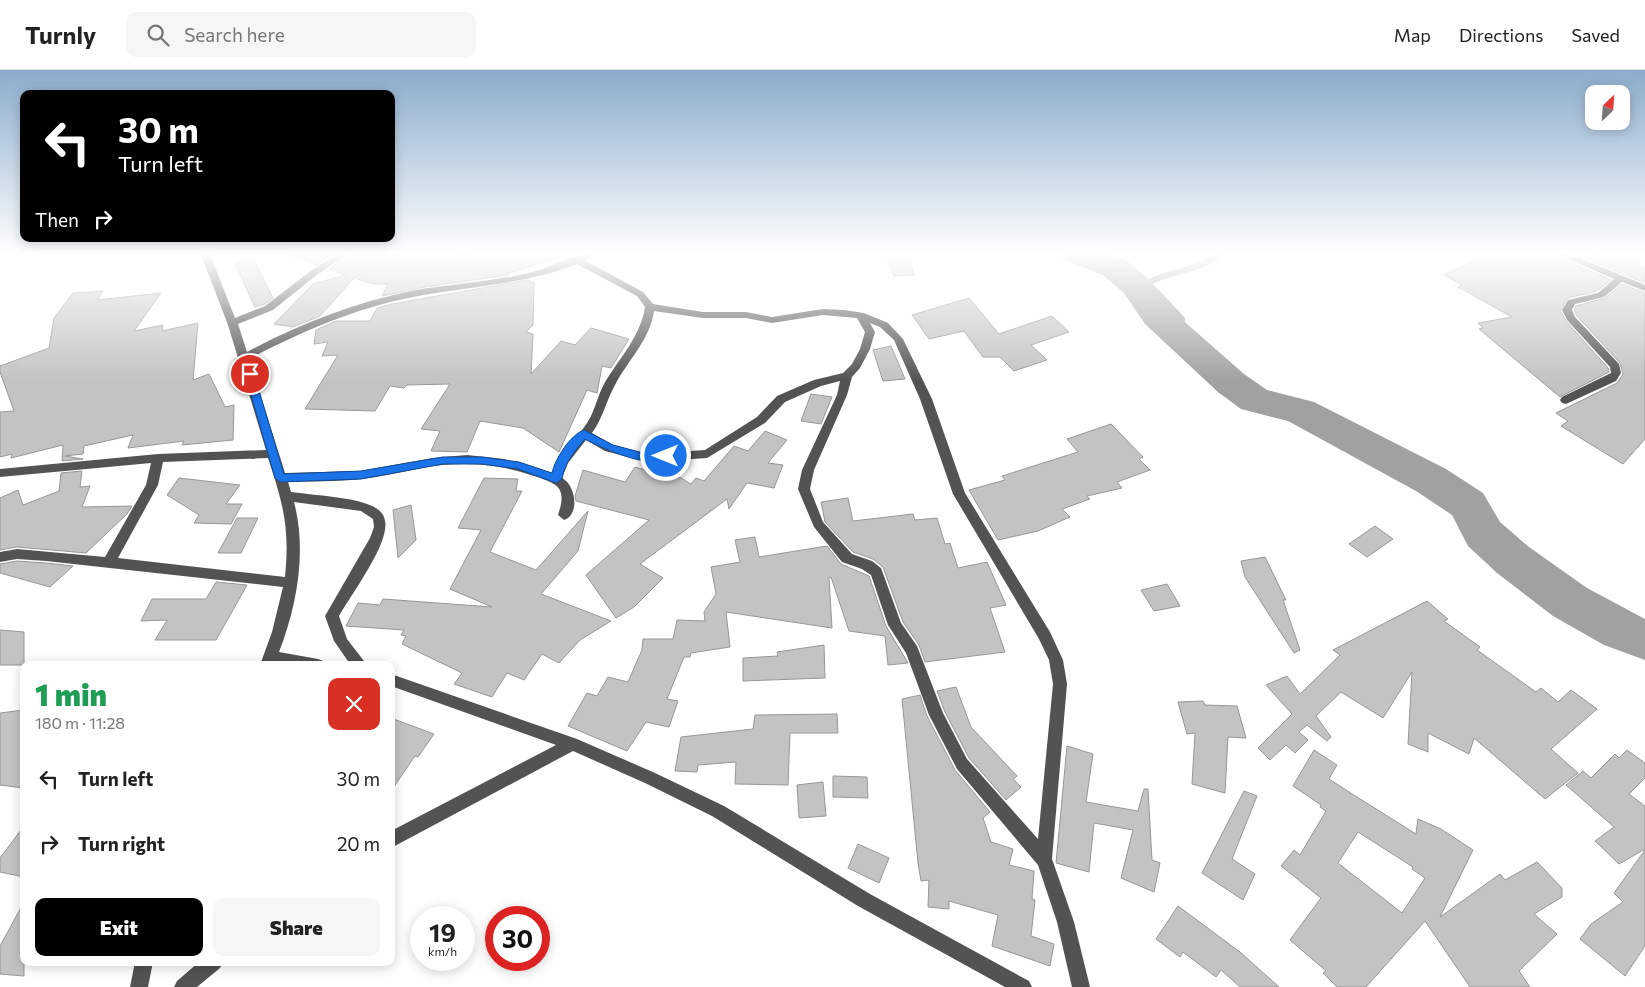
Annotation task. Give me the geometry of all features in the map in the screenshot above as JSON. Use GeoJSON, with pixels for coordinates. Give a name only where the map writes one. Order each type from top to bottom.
{"type":"FeatureCollection","features":[{"type":"Feature","properties":{"kind":"street"},"geometry":{"type":"LineString","coordinates":[[221,295],[245,358],[272,454],[287,496],[293,526],[293,563],[286,610],[268,661]]}},
{"type":"Feature","properties":{"kind":"street"},"geometry":{"type":"LineString","coordinates":[[232,323],[269,308],[286,295]]}},
{"type":"Feature","properties":{"kind":"street"},"geometry":{"type":"LineString","coordinates":[[245,358],[321,319],[408,295]]}},
{"type":"Feature","properties":{"kind":"street"},"geometry":{"type":"LineString","coordinates":[[556,479],[559,466],[570,448],[595,419],[610,382],[642,336],[650,317],[650,307],[641,295]]}},
{"type":"Feature","properties":{"kind":"street"},"geometry":{"type":"LineString","coordinates":[[1566,400],[1612,378],[1616,373],[1615,366],[1571,318],[1567,310],[1571,302],[1601,295]]}},
{"type":"Feature","properties":{"kind":"street"},"geometry":{"type":"LineString","coordinates":[[650,307],[703,315],[746,315],[772,320],[823,312],[860,315],[884,326],[898,339],[926,399],[959,494],[1044,636],[1056,660],[1060,684],[1044,858]]}},
{"type":"Feature","properties":{"kind":"street"},"geometry":{"type":"LineString","coordinates":[[860,315],[870,332],[866,349],[856,366],[847,376],[842,395],[808,470],[804,490],[818,524],[847,558],[867,565],[876,572],[895,625],[912,650],[936,716],[962,764],[1044,858],[1055,883],[1072,941],[1081,987]]}},
{"type":"Feature","properties":{"kind":"street"},"geometry":{"type":"LineString","coordinates":[[584,434],[609,448],[647,458],[707,454],[761,420],[781,399],[818,383],[847,376]]}},
{"type":"Feature","properties":{"kind":"street"},"geometry":{"type":"LineString","coordinates":[[0,473],[158,458],[272,454]]}},
{"type":"Feature","properties":{"kind":"street"},"geometry":{"type":"LineString","coordinates":[[108,564],[152,485],[158,458]]}},
{"type":"Feature","properties":{"kind":"street"},"geometry":{"type":"LineString","coordinates":[[280,478],[361,475],[443,460],[482,460],[519,465],[556,479],[567,488],[570,498],[564,515]]}},
{"type":"Feature","properties":{"kind":"street"},"geometry":{"type":"LineString","coordinates":[[287,496],[363,507],[374,512],[380,520],[380,529],[374,545],[332,616],[334,631],[346,650],[356,661]]}},
{"type":"Feature","properties":{"kind":"street"},"geometry":{"type":"LineString","coordinates":[[0,557],[17,554],[242,576],[290,583]]}},
{"type":"Feature","properties":{"kind":"street"},"geometry":{"type":"LineString","coordinates":[[395,681],[572,744],[650,778],[718,811],[864,900],[1023,987]]}},
{"type":"Feature","properties":{"kind":"street"},"geometry":{"type":"LineString","coordinates":[[395,838],[572,744]]}},
{"type":"Feature","properties":{"kind":"street"},"geometry":{"type":"LineString","coordinates":[[139,987],[143,966]]}},
{"type":"Feature","properties":{"kind":"street"},"geometry":{"type":"LineString","coordinates":[[184,987],[209,966]]}},
{"type":"Feature","properties":{"kind":"building"},"geometry":{"type":"Polygon","coordinates":[[[72,295],[100,295],[97,300],[160,295],[134,331],[163,325],[162,331],[198,323],[193,380],[209,374],[225,407],[234,405],[233,440],[182,445],[184,441],[128,448],[133,435],[84,446],[83,454],[65,456],[83,459],[62,461],[63,445],[11,458],[12,454],[0,457],[0,412],[14,411],[0,372],[0,366],[49,348],[54,318],[72,295]]]}},
{"type":"Feature","properties":{"kind":"building"},"geometry":{"type":"Polygon","coordinates":[[[249,295],[271,295],[273,298],[265,304],[255,307],[249,295]]]}},
{"type":"Feature","properties":{"kind":"building"},"geometry":{"type":"Polygon","coordinates":[[[302,295],[339,295],[320,316],[293,327],[274,324],[302,295]]]}},
{"type":"Feature","properties":{"kind":"building"},"geometry":{"type":"Polygon","coordinates":[[[444,295],[534,295],[533,325],[526,332],[533,334],[531,374],[561,341],[575,345],[591,328],[629,339],[611,368],[602,366],[597,393],[587,390],[559,452],[523,428],[480,421],[467,452],[431,451],[440,431],[421,429],[450,384],[407,385],[404,388],[390,386],[375,411],[305,409],[338,355],[322,356],[328,342],[314,344],[316,330],[336,321],[370,321],[377,308],[444,295]]]}},
{"type":"Feature","properties":{"kind":"building"},"geometry":{"type":"Polygon","coordinates":[[[1472,295],[1581,295],[1568,298],[1560,311],[1566,321],[1608,368],[1609,372],[1560,397],[1479,329],[1483,328],[1478,323],[1512,317],[1472,295]]]}},
{"type":"Feature","properties":{"kind":"building"},"geometry":{"type":"Polygon","coordinates":[[[1609,295],[1645,295],[1645,439],[1623,464],[1561,426],[1568,421],[1556,413],[1617,383],[1623,374],[1620,363],[1577,316],[1574,310],[1576,306],[1605,298],[1609,295]]]}},
{"type":"Feature","properties":{"kind":"building"},"geometry":{"type":"Polygon","coordinates":[[[969,298],[999,334],[1052,316],[1069,332],[1031,345],[1047,360],[1014,371],[1000,357],[983,357],[964,331],[929,339],[912,315],[969,298]]]}},
{"type":"Feature","properties":{"kind":"building"},"geometry":{"type":"Polygon","coordinates":[[[891,346],[905,379],[883,381],[873,350],[891,346]]]}},
{"type":"Feature","properties":{"kind":"building"},"geometry":{"type":"Polygon","coordinates":[[[811,394],[832,397],[821,424],[801,421],[811,394]]]}},
{"type":"Feature","properties":{"kind":"building"},"geometry":{"type":"Polygon","coordinates":[[[1111,424],[1143,457],[1139,459],[1150,470],[1117,482],[1122,488],[1087,496],[1090,499],[1062,509],[1070,517],[1038,531],[998,540],[969,490],[1005,480],[1002,476],[1078,452],[1067,439],[1111,424]]]}},
{"type":"Feature","properties":{"kind":"building"},"geometry":{"type":"Polygon","coordinates":[[[765,431],[787,440],[768,463],[783,465],[774,488],[747,483],[729,509],[727,499],[640,564],[663,578],[634,607],[616,618],[586,575],[649,520],[576,501],[575,496],[583,470],[625,482],[635,467],[666,476],[671,472],[691,484],[696,478],[704,481],[734,446],[748,451],[765,431]]]}},
{"type":"Feature","properties":{"kind":"building"},"geometry":{"type":"Polygon","coordinates":[[[82,471],[80,487],[90,486],[82,507],[132,506],[127,514],[86,553],[17,547],[0,550],[0,498],[18,490],[23,505],[59,491],[61,473],[82,471]]]}},
{"type":"Feature","properties":{"kind":"building"},"geometry":{"type":"Polygon","coordinates":[[[179,478],[240,485],[226,504],[242,504],[231,524],[194,523],[199,515],[167,495],[179,478]]]}},
{"type":"Feature","properties":{"kind":"building"},"geometry":{"type":"Polygon","coordinates":[[[484,478],[518,479],[516,491],[522,491],[490,552],[536,570],[588,511],[578,551],[541,594],[611,621],[580,640],[559,663],[542,654],[524,680],[507,673],[492,697],[454,684],[462,673],[402,644],[406,636],[401,635],[404,630],[346,626],[358,603],[380,605],[383,599],[492,607],[450,589],[481,530],[458,528],[484,478]]]}},
{"type":"Feature","properties":{"kind":"building"},"geometry":{"type":"Polygon","coordinates":[[[848,498],[853,521],[913,514],[915,520],[937,518],[945,544],[950,543],[958,568],[987,562],[1006,605],[990,608],[1005,652],[925,662],[919,645],[903,622],[883,567],[873,559],[853,552],[825,522],[821,502],[848,498]]]}},
{"type":"Feature","properties":{"kind":"building"},"geometry":{"type":"Polygon","coordinates":[[[411,505],[416,540],[398,558],[393,510],[411,505]]]}},
{"type":"Feature","properties":{"kind":"building"},"geometry":{"type":"Polygon","coordinates":[[[237,518],[258,518],[241,553],[218,553],[237,518]]]}},
{"type":"Feature","properties":{"kind":"building"},"geometry":{"type":"Polygon","coordinates":[[[1375,526],[1393,539],[1367,557],[1349,544],[1375,526]]]}},
{"type":"Feature","properties":{"kind":"building"},"geometry":{"type":"Polygon","coordinates":[[[755,537],[759,557],[827,546],[841,564],[869,576],[886,626],[908,663],[888,665],[885,636],[849,631],[831,577],[829,578],[832,628],[726,612],[730,647],[691,653],[690,657],[684,657],[667,699],[678,701],[669,727],[646,722],[627,751],[568,726],[587,693],[597,696],[608,677],[628,682],[642,650],[643,639],[673,639],[677,620],[705,621],[704,612],[716,594],[711,567],[740,562],[735,540],[755,537]]]}},
{"type":"Feature","properties":{"kind":"building"},"geometry":{"type":"Polygon","coordinates":[[[1265,557],[1286,600],[1283,600],[1300,650],[1294,653],[1245,577],[1241,561],[1265,557]]]}},
{"type":"Feature","properties":{"kind":"building"},"geometry":{"type":"Polygon","coordinates":[[[17,561],[73,566],[50,587],[0,573],[0,564],[17,561]]]}},
{"type":"Feature","properties":{"kind":"building"},"geometry":{"type":"Polygon","coordinates":[[[216,582],[247,585],[216,640],[155,640],[167,620],[141,621],[152,599],[206,599],[216,582]]]}},
{"type":"Feature","properties":{"kind":"building"},"geometry":{"type":"Polygon","coordinates":[[[1167,584],[1180,606],[1154,611],[1141,590],[1167,584]]]}},
{"type":"Feature","properties":{"kind":"building"},"geometry":{"type":"Polygon","coordinates":[[[1427,601],[1448,619],[1444,621],[1480,647],[1477,650],[1536,692],[1541,688],[1558,702],[1571,690],[1597,709],[1551,749],[1578,773],[1545,799],[1474,738],[1469,754],[1428,733],[1428,752],[1408,744],[1412,672],[1383,718],[1341,692],[1316,716],[1331,737],[1327,741],[1307,725],[1299,732],[1308,740],[1295,753],[1286,745],[1270,760],[1258,748],[1292,714],[1266,685],[1287,676],[1300,694],[1340,655],[1333,650],[1427,601]]]}},
{"type":"Feature","properties":{"kind":"building"},"geometry":{"type":"Polygon","coordinates":[[[0,630],[24,632],[24,661],[20,661],[20,665],[0,665],[0,630]]]}},
{"type":"Feature","properties":{"kind":"building"},"geometry":{"type":"Polygon","coordinates":[[[824,645],[825,678],[743,681],[743,658],[778,656],[777,652],[824,645]]]}},
{"type":"Feature","properties":{"kind":"building"},"geometry":{"type":"Polygon","coordinates":[[[956,687],[971,727],[1017,776],[1013,779],[1021,787],[1006,800],[969,758],[945,712],[937,691],[956,687]]]}},
{"type":"Feature","properties":{"kind":"building"},"geometry":{"type":"Polygon","coordinates":[[[920,695],[927,716],[955,770],[990,812],[983,818],[991,842],[1013,849],[1009,865],[1034,871],[1032,899],[1035,900],[1031,936],[1054,944],[1050,966],[992,946],[998,915],[949,901],[949,909],[928,907],[929,880],[921,881],[918,863],[902,699],[920,695]]]}},
{"type":"Feature","properties":{"kind":"building"},"geometry":{"type":"Polygon","coordinates":[[[1203,701],[1205,705],[1237,706],[1246,738],[1228,737],[1225,793],[1192,784],[1195,733],[1187,734],[1178,702],[1203,701]]]}},
{"type":"Feature","properties":{"kind":"building"},"geometry":{"type":"Polygon","coordinates":[[[20,710],[20,788],[0,785],[0,713],[20,710]]]}},
{"type":"Feature","properties":{"kind":"building"},"geometry":{"type":"Polygon","coordinates":[[[837,714],[838,733],[790,733],[788,785],[735,784],[736,762],[698,765],[697,772],[675,771],[681,737],[753,729],[755,715],[837,714]]]}},
{"type":"Feature","properties":{"kind":"building"},"geometry":{"type":"Polygon","coordinates":[[[395,719],[434,734],[418,757],[415,756],[395,785],[395,719]]]}},
{"type":"Feature","properties":{"kind":"building"},"geometry":{"type":"Polygon","coordinates":[[[1067,746],[1093,754],[1086,802],[1138,811],[1144,789],[1148,789],[1152,860],[1160,863],[1154,892],[1121,878],[1133,830],[1094,823],[1089,872],[1056,863],[1067,746]]]}},
{"type":"Feature","properties":{"kind":"building"},"geometry":{"type":"Polygon","coordinates":[[[1314,750],[1337,765],[1329,779],[1357,797],[1416,834],[1418,819],[1441,829],[1473,850],[1440,917],[1500,874],[1505,880],[1537,862],[1562,888],[1562,897],[1534,914],[1557,934],[1519,971],[1530,987],[1470,987],[1425,921],[1366,987],[1337,987],[1323,973],[1326,971],[1290,940],[1321,898],[1281,866],[1294,850],[1300,855],[1326,811],[1320,807],[1321,805],[1293,786],[1314,750]],[[1358,832],[1338,863],[1402,913],[1425,878],[1412,869],[1413,867],[1358,832]]]}},
{"type":"Feature","properties":{"kind":"building"},"geometry":{"type":"Polygon","coordinates":[[[1627,750],[1645,763],[1645,778],[1629,794],[1645,806],[1645,849],[1619,864],[1595,841],[1614,827],[1566,785],[1583,771],[1591,778],[1615,754],[1619,758],[1627,750]]]}},
{"type":"Feature","properties":{"kind":"building"},"geometry":{"type":"Polygon","coordinates":[[[833,776],[867,777],[868,798],[833,797],[833,776]]]}},
{"type":"Feature","properties":{"kind":"building"},"geometry":{"type":"Polygon","coordinates":[[[823,782],[826,816],[799,818],[797,785],[823,782]]]}},
{"type":"Feature","properties":{"kind":"building"},"geometry":{"type":"Polygon","coordinates":[[[1244,791],[1257,796],[1232,859],[1255,874],[1243,900],[1202,873],[1244,791]]]}},
{"type":"Feature","properties":{"kind":"building"},"geometry":{"type":"Polygon","coordinates":[[[20,831],[20,876],[0,872],[0,858],[20,831]]]}},
{"type":"Feature","properties":{"kind":"building"},"geometry":{"type":"Polygon","coordinates":[[[858,844],[889,858],[879,883],[848,868],[858,844]]]}},
{"type":"Feature","properties":{"kind":"building"},"geometry":{"type":"Polygon","coordinates":[[[1645,850],[1645,946],[1625,976],[1580,939],[1591,924],[1623,902],[1614,893],[1645,850]]]}},
{"type":"Feature","properties":{"kind":"building"},"geometry":{"type":"Polygon","coordinates":[[[1178,906],[1240,952],[1279,987],[1240,987],[1221,970],[1216,977],[1183,952],[1180,957],[1156,939],[1178,906]]]}},
{"type":"Feature","properties":{"kind":"building"},"geometry":{"type":"Polygon","coordinates":[[[20,909],[20,966],[24,966],[24,976],[0,974],[0,946],[20,909]]]}},
{"type":"Feature","properties":{"kind":"waterway"},"geometry":{"type":"LineString","coordinates":[[1142,295],[1157,316],[1231,383],[1255,400],[1300,411],[1431,480],[1468,504],[1484,534],[1513,560],[1570,602],[1621,631],[1645,640]]}},
{"type":"Feature","properties":{"kind":"waterway"},"geometry":{"type":"LineString","coordinates":[[1159,295],[1182,319],[1179,335]]}},
{"type":"Feature","properties":{"kind":"route"},"geometry":{"type":"LineString","coordinates":[[250,374],[280,478],[361,475],[443,460],[482,460],[519,465],[556,479],[559,466],[570,448],[584,434],[609,448],[647,458],[666,456]]}}]}
